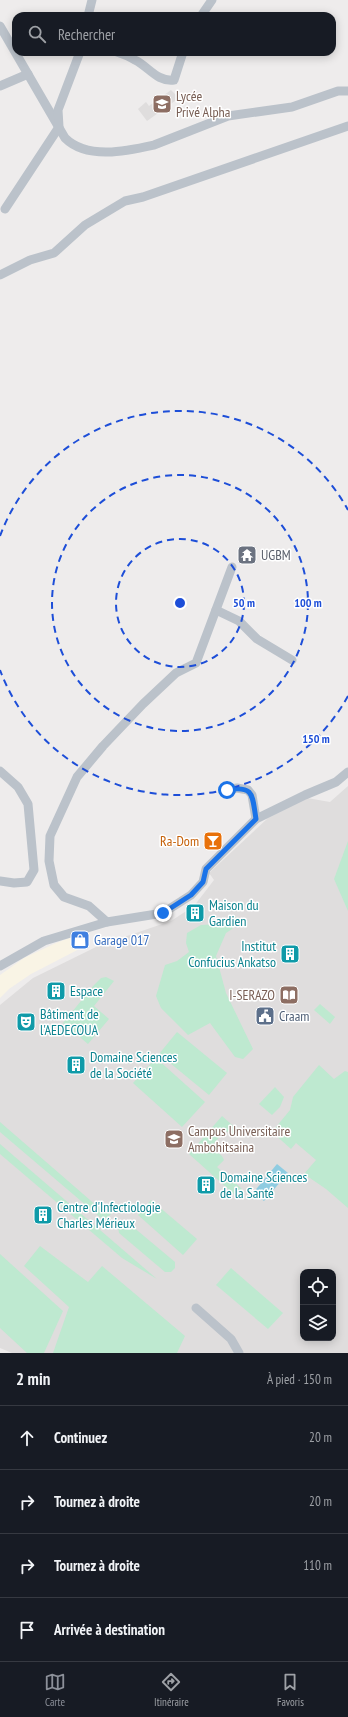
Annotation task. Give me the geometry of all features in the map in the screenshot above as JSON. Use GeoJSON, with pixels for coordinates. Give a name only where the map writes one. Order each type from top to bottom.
{"type":"FeatureCollection","features":[{"type":"Feature","properties":{"kind":"street"},"geometry":{"type":"LineString","coordinates":[[89,12],[92,0]]}},
{"type":"Feature","properties":{"kind":"street"},"geometry":{"type":"LineString","coordinates":[[204,12],[212,0]]}},
{"type":"Feature","properties":{"kind":"street"},"geometry":{"type":"LineString","coordinates":[[0,26],[12,47]]}},
{"type":"Feature","properties":{"kind":"street"},"geometry":{"type":"LineString","coordinates":[[18,56],[65,138],[70,143],[83,149],[107,152],[130,150],[154,145],[228,116],[292,107],[338,91],[348,91]]}},
{"type":"Feature","properties":{"kind":"street"},"geometry":{"type":"LineString","coordinates":[[5,209],[58,127],[58,110],[78,56]]}},
{"type":"Feature","properties":{"kind":"street"},"geometry":{"type":"LineString","coordinates":[[127,56],[135,59],[151,73],[165,81],[174,80],[182,56]]}},
{"type":"Feature","properties":{"kind":"street"},"geometry":{"type":"LineString","coordinates":[[0,86],[28,74]]}},
{"type":"Feature","properties":{"kind":"street"},"geometry":{"type":"LineString","coordinates":[[0,275],[30,260],[54,253],[85,224],[125,201],[143,197],[348,126]]}},
{"type":"Feature","properties":{"kind":"street"},"geometry":{"type":"LineString","coordinates":[[107,922],[89,906],[64,897],[54,884],[49,861],[50,836],[78,777],[104,746],[142,704],[176,673],[196,663],[232,567]]}},
{"type":"Feature","properties":{"kind":"street"},"geometry":{"type":"LineString","coordinates":[[216,610],[239,621],[257,640],[292,660]]}},
{"type":"Feature","properties":{"kind":"street"},"geometry":{"type":"LineString","coordinates":[[0,771],[18,788],[28,804],[34,870],[27,882],[14,883],[0,881]]}},
{"type":"Feature","properties":{"kind":"street"},"geometry":{"type":"LineString","coordinates":[[0,966],[44,941],[107,922],[163,913],[191,895],[203,882],[206,869],[256,819],[279,806],[336,782],[348,772]]}},
{"type":"Feature","properties":{"kind":"street"},"geometry":{"type":"LineString","coordinates":[[227,790],[237,788],[248,790],[252,794],[256,819]]}},
{"type":"Feature","properties":{"kind":"street"},"geometry":{"type":"LineString","coordinates":[[196,1308],[231,1339],[239,1353]]}},
{"type":"Feature","properties":{"kind":"shaded area","name":"Lycée Privé Alpha"},"geometry":{"type":"Polygon","coordinates":[[[171,90],[179,98],[147,121],[138,109],[146,102],[149,106],[171,90]]]}},
{"type":"Feature","properties":{"kind":"shaded area","name":"Campus Universitaire Ambohitsaina"},"geometry":{"type":"Polygon","coordinates":[[[348,786],[348,1353],[12,1353],[0,1348],[0,1005],[33,978],[98,946],[171,921],[194,906],[214,880],[209,873],[268,818],[307,798],[330,802],[348,786]]]}},
{"type":"Feature","properties":{"kind":"shaded area"},"geometry":{"type":"Polygon","coordinates":[[[78,935],[87,945],[31,974],[9,989],[0,998],[0,975],[24,958],[56,943],[78,935]]]}},
{"type":"Feature","properties":{"kind":"green space"},"geometry":{"type":"Polygon","coordinates":[[[348,841],[348,911],[334,879],[348,841]]]}},
{"type":"Feature","properties":{"kind":"green space"},"geometry":{"type":"Polygon","coordinates":[[[236,917],[236,922],[232,929],[226,933],[216,956],[226,993],[253,1049],[243,1059],[235,1057],[210,1023],[188,1035],[161,1008],[156,996],[165,965],[177,961],[189,952],[186,943],[187,933],[201,925],[218,924],[236,917]]]}},
{"type":"Feature","properties":{"kind":"green space"},"geometry":{"type":"Polygon","coordinates":[[[106,977],[114,981],[94,1006],[109,1019],[88,1044],[63,1023],[94,985],[101,978],[106,977]]]}},
{"type":"Feature","properties":{"kind":"green space"},"geometry":{"type":"Polygon","coordinates":[[[320,1004],[335,1017],[330,1024],[314,1010],[320,1004]]]}},
{"type":"Feature","properties":{"kind":"green space"},"geometry":{"type":"Polygon","coordinates":[[[177,1032],[227,1073],[209,1095],[159,1054],[177,1032]]]}},
{"type":"Feature","properties":{"kind":"green space"},"geometry":{"type":"Polygon","coordinates":[[[156,1058],[205,1102],[182,1127],[133,1083],[156,1058]]]}},
{"type":"Feature","properties":{"kind":"green space"},"geometry":{"type":"Polygon","coordinates":[[[319,1065],[334,1079],[345,1071],[348,1072],[348,1208],[326,1189],[304,1174],[316,1160],[296,1143],[291,1149],[272,1132],[290,1110],[293,1097],[319,1065]]]}},
{"type":"Feature","properties":{"kind":"green space"},"geometry":{"type":"Polygon","coordinates":[[[275,1087],[284,1097],[280,1107],[272,1115],[259,1104],[275,1087]]]}},
{"type":"Feature","properties":{"kind":"green space"},"geometry":{"type":"Polygon","coordinates":[[[222,1116],[239,1131],[234,1137],[225,1130],[211,1147],[222,1156],[224,1160],[217,1167],[242,1189],[236,1196],[189,1154],[222,1116]]]}},
{"type":"Feature","properties":{"kind":"green space"},"geometry":{"type":"Polygon","coordinates":[[[0,1122],[105,1213],[111,1206],[113,1212],[107,1218],[101,1218],[0,1132],[0,1122]]]}},
{"type":"Feature","properties":{"kind":"green space"},"geometry":{"type":"Polygon","coordinates":[[[0,1144],[157,1279],[122,1258],[0,1154],[0,1144]]]}},
{"type":"Feature","properties":{"kind":"green space"},"geometry":{"type":"Polygon","coordinates":[[[151,1200],[197,1239],[183,1255],[138,1215],[151,1200]]]}},
{"type":"Feature","properties":{"kind":"green space"},"geometry":{"type":"Polygon","coordinates":[[[126,1221],[175,1262],[175,1268],[171,1272],[165,1272],[119,1233],[118,1227],[122,1222],[126,1221]]]}},
{"type":"Feature","properties":{"kind":"green space"},"geometry":{"type":"Polygon","coordinates":[[[40,1246],[88,1282],[102,1266],[185,1336],[177,1353],[53,1353],[69,1307],[24,1266],[40,1246]]]}},
{"type":"Feature","properties":{"kind":"green space"},"geometry":{"type":"Polygon","coordinates":[[[0,1254],[63,1311],[44,1353],[27,1353],[0,1328],[0,1254]]]}},
{"type":"Feature","properties":{"kind":"green space"},"geometry":{"type":"Polygon","coordinates":[[[231,1268],[283,1313],[268,1329],[216,1285],[231,1268]]]}},
{"type":"Feature","properties":{"kind":"water"},"geometry":{"type":"Polygon","coordinates":[[[277,1164],[288,1173],[264,1201],[253,1193],[277,1164]]]}},
{"type":"Feature","properties":{"kind":"place","name":"Lycée Privé Alpha"},"geometry":{"type":"Point","coordinates":[162,104]}},
{"type":"Feature","properties":{"kind":"place","name":"UGBM"},"geometry":{"type":"Point","coordinates":[247,555]}},
{"type":"Feature","properties":{"kind":"place","name":"Ra-Dom"},"geometry":{"type":"Point","coordinates":[213,841]}},
{"type":"Feature","properties":{"kind":"place","name":"Maison du Gardien"},"geometry":{"type":"Point","coordinates":[195,913]}},
{"type":"Feature","properties":{"kind":"place","name":"Garage 017"},"geometry":{"type":"Point","coordinates":[80,940]}},
{"type":"Feature","properties":{"kind":"place","name":"Institut Confucius Ankatso"},"geometry":{"type":"Point","coordinates":[290,954]}},
{"type":"Feature","properties":{"kind":"place","name":"Espace"},"geometry":{"type":"Point","coordinates":[56,991]}},
{"type":"Feature","properties":{"kind":"place","name":"I-SERAZO"},"geometry":{"type":"Point","coordinates":[289,995]}},
{"type":"Feature","properties":{"kind":"place","name":"Craam"},"geometry":{"type":"Point","coordinates":[265,1016]}},
{"type":"Feature","properties":{"kind":"place","name":"Bâtiment de l'AEDECOUA"},"geometry":{"type":"Point","coordinates":[26,1022]}},
{"type":"Feature","properties":{"kind":"place","name":"Domaine Sciences de la Société"},"geometry":{"type":"Point","coordinates":[76,1065]}},
{"type":"Feature","properties":{"kind":"place","name":"Campus Universitaire Ambohitsaina"},"geometry":{"type":"Point","coordinates":[174,1139]}},
{"type":"Feature","properties":{"kind":"place","name":"Domaine Sciences de la Santé"},"geometry":{"type":"Point","coordinates":[206,1185]}},
{"type":"Feature","properties":{"kind":"place","name":"Centre d'Infectiologie Charles Mérieux"},"geometry":{"type":"Point","coordinates":[43,1215]}},
{"type":"Feature","properties":{"kind":"route"},"geometry":{"type":"LineString","coordinates":[[163,913],[191,895],[203,882],[206,869],[236,841],[256,819],[252,794],[248,790],[237,788],[227,790]]}}]}
